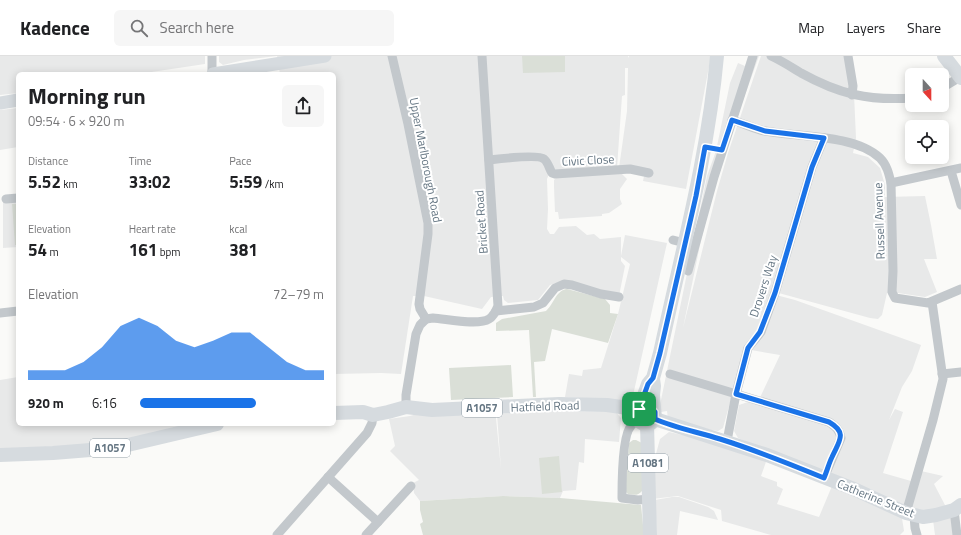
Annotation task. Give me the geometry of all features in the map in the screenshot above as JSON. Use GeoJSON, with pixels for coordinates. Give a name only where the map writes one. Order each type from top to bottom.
{"type":"FeatureCollection","features":[{"type":"Feature","properties":{"kind":"main road"},"geometry":{"type":"LineString","coordinates":[[236,72],[271,69],[324,56]]}},
{"type":"Feature","properties":{"kind":"main road","name":"A1081"},"geometry":{"type":"LineString","coordinates":[[650,535],[645,416],[648,384],[653,378],[660,353],[678,267],[679,242],[690,194],[705,147],[717,56]]}},
{"type":"Feature","properties":{"kind":"main road"},"geometry":{"type":"LineString","coordinates":[[944,56],[960,78]]}},
{"type":"Feature","properties":{"kind":"main road"},"geometry":{"type":"LineString","coordinates":[[0,103],[16,100]]}},
{"type":"Feature","properties":{"kind":"main road","name":"Hatfield Road"},"geometry":{"type":"LineString","coordinates":[[336,413],[363,412],[373,415],[406,407],[432,410],[588,404],[622,406],[645,416]]}},
{"type":"Feature","properties":{"kind":"main road","name":"Catherine Street"},"geometry":{"type":"LineString","coordinates":[[645,416],[727,441],[854,489],[912,525],[923,517],[936,515],[957,508]]}},
{"type":"Feature","properties":{"kind":"main road","name":"A1057"},"geometry":{"type":"LineString","coordinates":[[0,455],[104,449],[202,426]]}},
{"type":"Feature","properties":{"kind":"street"},"geometry":{"type":"LineString","coordinates":[[212,56],[212,72]]}},
{"type":"Feature","properties":{"kind":"street","name":"Upper Marlborough Road"},"geometry":{"type":"LineString","coordinates":[[392,56],[428,223],[428,234],[419,304],[420,309],[426,319]]}},
{"type":"Feature","properties":{"kind":"street","name":"Bricket Road"},"geometry":{"type":"LineString","coordinates":[[482,56],[497,280],[498,302],[496,311]]}},
{"type":"Feature","properties":{"kind":"street"},"geometry":{"type":"LineString","coordinates":[[688,271],[722,150],[753,56]]}},
{"type":"Feature","properties":{"kind":"street"},"geometry":{"type":"LineString","coordinates":[[771,56],[815,80],[852,95],[890,100],[905,99]]}},
{"type":"Feature","properties":{"kind":"street"},"geometry":{"type":"LineString","coordinates":[[848,56],[853,86],[852,95]]}},
{"type":"Feature","properties":{"kind":"street"},"geometry":{"type":"LineString","coordinates":[[949,84],[960,78]]}},
{"type":"Feature","properties":{"kind":"street","name":"Russell Avenue"},"geometry":{"type":"LineString","coordinates":[[732,120],[765,131],[824,138],[856,145],[873,152],[881,159],[889,173],[891,183],[892,292],[895,298],[928,303],[932,302]]}},
{"type":"Feature","properties":{"kind":"street","name":"Drovers Way"},"geometry":{"type":"LineString","coordinates":[[727,441],[736,394],[748,348],[760,332],[775,293],[812,167],[824,138]]}},
{"type":"Feature","properties":{"kind":"street"},"geometry":{"type":"LineString","coordinates":[[705,147],[722,150]]}},
{"type":"Feature","properties":{"kind":"street","name":"Civic Close"},"geometry":{"type":"LineString","coordinates":[[489,160],[532,156],[541,157],[545,159],[552,172],[555,174],[630,169],[649,173]]}},
{"type":"Feature","properties":{"kind":"street"},"geometry":{"type":"LineString","coordinates":[[891,183],[961,168]]}},
{"type":"Feature","properties":{"kind":"street"},"geometry":{"type":"LineString","coordinates":[[951,171],[961,205]]}},
{"type":"Feature","properties":{"kind":"street"},"geometry":{"type":"LineString","coordinates":[[6,199],[16,198]]}},
{"type":"Feature","properties":{"kind":"street"},"geometry":{"type":"LineString","coordinates":[[406,407],[406,395],[416,334],[420,325],[426,319],[433,318],[481,322],[490,319],[496,311],[534,308],[543,302],[555,288],[564,284],[601,294],[619,297]]}},
{"type":"Feature","properties":{"kind":"street"},"geometry":{"type":"LineString","coordinates":[[912,525],[933,420],[944,379],[942,374],[932,302],[961,289]]}},
{"type":"Feature","properties":{"kind":"street"},"geometry":{"type":"LineString","coordinates":[[0,313],[16,311]]}},
{"type":"Feature","properties":{"kind":"street"},"geometry":{"type":"LineString","coordinates":[[942,374],[961,372]]}},
{"type":"Feature","properties":{"kind":"street"},"geometry":{"type":"LineString","coordinates":[[670,374],[829,422],[836,426],[841,438],[824,478]]}},
{"type":"Feature","properties":{"kind":"street"},"geometry":{"type":"LineString","coordinates":[[277,535],[367,433],[372,423],[373,415]]}},
{"type":"Feature","properties":{"kind":"street"},"geometry":{"type":"LineString","coordinates":[[645,416],[631,425],[627,433],[622,474],[622,498],[638,500],[649,499]]}},
{"type":"Feature","properties":{"kind":"street"},"geometry":{"type":"LineString","coordinates":[[328,477],[378,522]]}},
{"type":"Feature","properties":{"kind":"street"},"geometry":{"type":"LineString","coordinates":[[366,535],[411,486]]}},
{"type":"Feature","properties":{"kind":"street"},"geometry":{"type":"LineString","coordinates":[[957,508],[957,535]]}},
{"type":"Feature","properties":{"kind":"shaded area"},"geometry":{"type":"Polygon","coordinates":[[[0,56],[205,56],[205,64],[151,72],[16,72],[16,93],[0,95],[0,56]]]}},
{"type":"Feature","properties":{"kind":"shaded area"},"geometry":{"type":"Polygon","coordinates":[[[219,56],[277,56],[244,60],[223,65],[219,62],[219,56]]]}},
{"type":"Feature","properties":{"kind":"shaded area"},"geometry":{"type":"Polygon","coordinates":[[[277,56],[628,56],[628,58],[629,56],[711,56],[686,189],[643,181],[644,176],[629,172],[621,173],[627,179],[620,189],[620,199],[622,204],[609,213],[602,214],[602,216],[559,219],[558,212],[555,212],[554,180],[559,175],[619,168],[627,111],[628,68],[625,68],[625,95],[622,96],[617,168],[549,174],[547,179],[547,229],[550,234],[554,234],[559,227],[576,226],[587,235],[594,234],[600,239],[621,237],[621,256],[625,235],[667,243],[632,400],[565,397],[569,374],[582,376],[583,370],[601,368],[618,314],[630,264],[621,257],[621,261],[625,266],[619,296],[563,281],[550,285],[538,300],[508,303],[504,300],[503,296],[491,297],[482,309],[424,296],[413,296],[401,374],[336,374],[336,72],[280,72],[277,56]]]}},
{"type":"Feature","properties":{"kind":"shaded area"},"geometry":{"type":"Polygon","coordinates":[[[522,56],[565,56],[565,72],[523,73],[522,56]]]}},
{"type":"Feature","properties":{"kind":"shaded area"},"geometry":{"type":"Polygon","coordinates":[[[748,56],[759,56],[713,192],[700,245],[683,328],[717,191],[728,153],[761,56],[850,56],[854,94],[856,138],[853,153],[868,157],[880,168],[885,185],[885,197],[925,196],[937,259],[924,259],[937,292],[925,297],[887,293],[882,315],[878,319],[775,292],[731,399],[723,428],[718,431],[668,419],[667,411],[661,412],[660,405],[707,176],[716,151],[730,83],[738,63],[745,66],[748,56]]]}},
{"type":"Feature","properties":{"kind":"shaded area"},"geometry":{"type":"Polygon","coordinates":[[[16,108],[16,147],[0,150],[0,110],[16,108]]]}},
{"type":"Feature","properties":{"kind":"shaded area"},"geometry":{"type":"Polygon","coordinates":[[[16,201],[16,247],[3,248],[3,202],[16,201]]]}},
{"type":"Feature","properties":{"kind":"shaded area"},"geometry":{"type":"Polygon","coordinates":[[[12,204],[16,204],[15,245],[12,204]]]}},
{"type":"Feature","properties":{"kind":"shaded area"},"geometry":{"type":"Polygon","coordinates":[[[567,289],[605,299],[610,305],[610,313],[618,314],[608,343],[552,329],[545,361],[534,362],[536,397],[533,397],[529,330],[496,331],[496,323],[502,319],[546,311],[560,292],[567,289]]]}},
{"type":"Feature","properties":{"kind":"shaded area"},"geometry":{"type":"Polygon","coordinates":[[[776,295],[795,300],[921,345],[912,371],[902,387],[889,420],[895,409],[903,412],[883,473],[918,483],[921,471],[943,476],[934,484],[946,507],[922,512],[870,494],[738,438],[734,431],[739,405],[748,402],[757,404],[780,355],[751,350],[776,295]]]}},
{"type":"Feature","properties":{"kind":"shaded area"},"geometry":{"type":"Polygon","coordinates":[[[511,365],[513,397],[451,400],[449,368],[511,365]]]}},
{"type":"Feature","properties":{"kind":"shaded area"},"geometry":{"type":"Polygon","coordinates":[[[16,377],[16,426],[182,426],[112,445],[0,450],[0,380],[16,377]]]}},
{"type":"Feature","properties":{"kind":"shaded area"},"geometry":{"type":"Polygon","coordinates":[[[495,408],[501,469],[497,414],[556,411],[616,412],[621,418],[619,442],[585,439],[584,463],[579,462],[576,490],[563,491],[560,498],[503,496],[420,501],[414,493],[413,483],[419,480],[390,451],[395,446],[389,419],[420,413],[495,408]]]}},
{"type":"Feature","properties":{"kind":"shaded area"},"geometry":{"type":"Polygon","coordinates":[[[669,432],[767,459],[761,476],[777,482],[777,486],[783,489],[777,504],[819,517],[832,486],[902,518],[904,531],[900,535],[771,535],[722,521],[721,510],[678,496],[652,499],[653,465],[660,439],[669,432]]]}},
{"type":"Feature","properties":{"kind":"shaded area"},"geometry":{"type":"Polygon","coordinates":[[[633,440],[642,443],[642,491],[636,495],[628,494],[625,491],[629,443],[633,440]]]}},
{"type":"Feature","properties":{"kind":"shaded area"},"geometry":{"type":"Polygon","coordinates":[[[559,456],[562,492],[542,494],[539,458],[559,456]]]}},
{"type":"Feature","properties":{"kind":"shaded area"},"geometry":{"type":"Polygon","coordinates":[[[503,496],[560,498],[641,505],[644,535],[423,535],[420,524],[423,522],[420,510],[420,501],[503,496]]]}},
{"type":"Feature","properties":{"kind":"shaded area"},"geometry":{"type":"Polygon","coordinates":[[[679,497],[708,507],[714,511],[718,520],[680,511],[677,535],[657,535],[655,500],[679,497]]]}},
{"type":"Feature","properties":{"kind":"shaded area"},"geometry":{"type":"Polygon","coordinates":[[[952,517],[953,535],[935,535],[933,520],[952,517]]]}},
{"type":"Feature","properties":{"kind":"route"},"geometry":{"type":"LineString","coordinates":[[732,120],[765,131],[824,138],[812,167],[766,320],[760,332],[748,348],[736,394],[829,422],[836,426],[841,438],[831,458],[824,478],[767,455],[698,432],[662,422],[655,419],[655,412],[649,406],[644,406],[639,409],[648,384],[653,378],[660,353],[678,267],[696,196],[705,147],[722,150],[732,120]]}}]}
